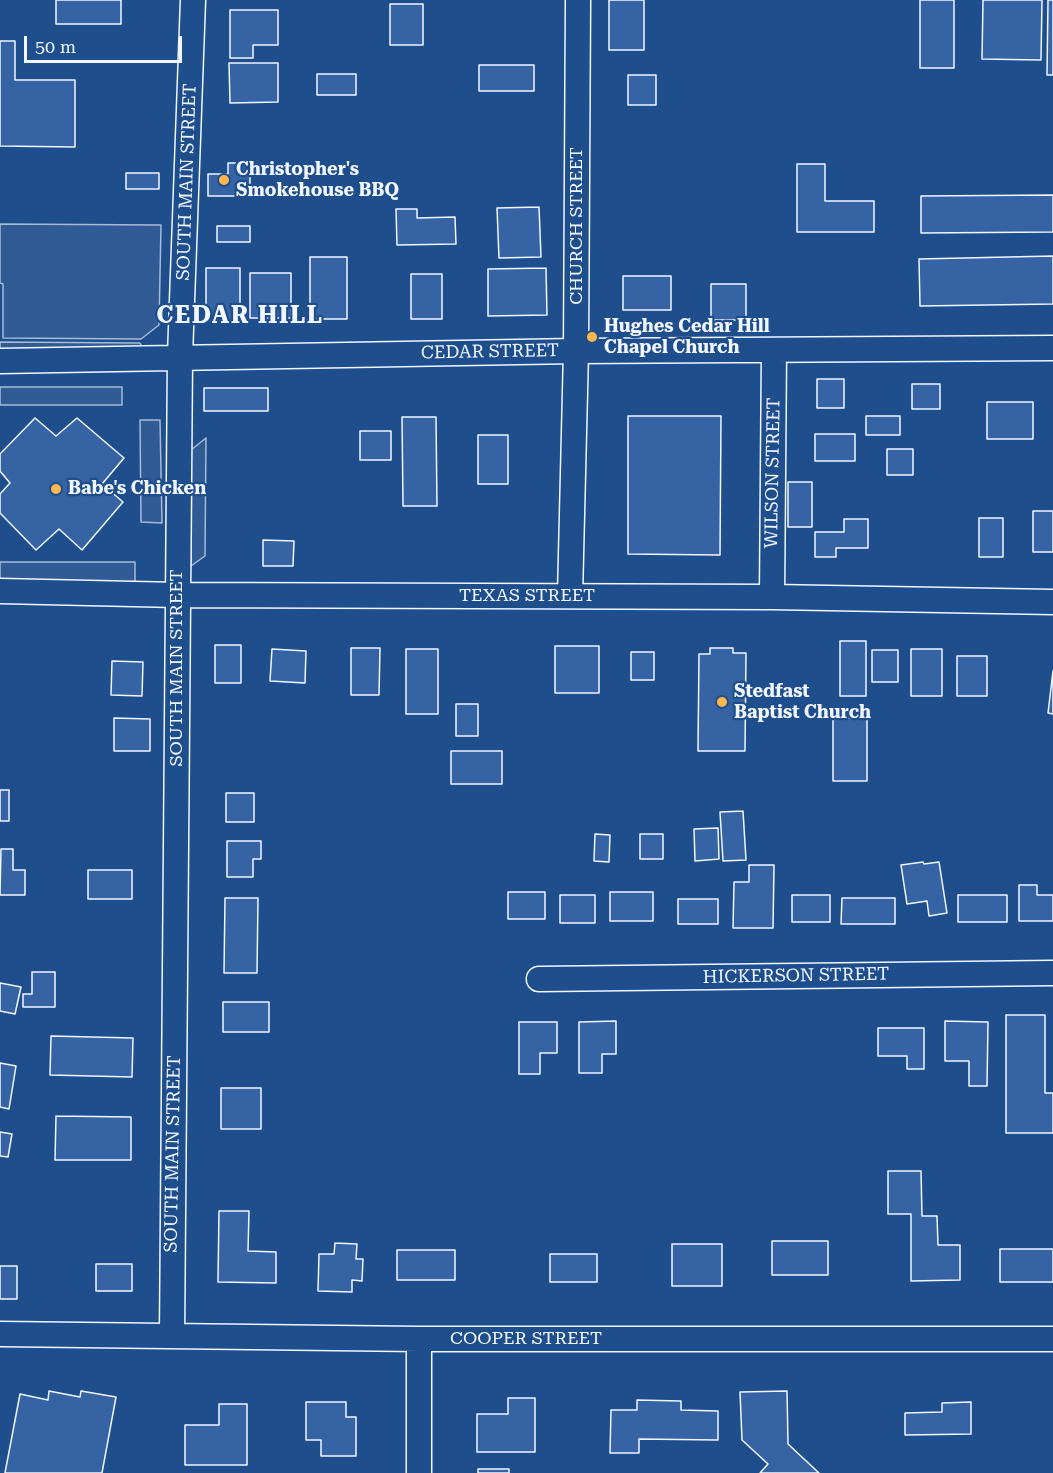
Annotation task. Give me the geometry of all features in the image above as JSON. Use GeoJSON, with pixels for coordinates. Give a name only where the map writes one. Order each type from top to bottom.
{"type":"FeatureCollection","features":[{"type":"Feature","properties":{"kind":"street","name":"SOUTH MAIN STREET"},"geometry":{"type":"LineString","coordinates":[[172,1336],[180,356],[193,0]]}},
{"type":"Feature","properties":{"kind":"street","name":"CHURCH STREET"},"geometry":{"type":"LineString","coordinates":[[570,596],[576,351],[578,0]]}},
{"type":"Feature","properties":{"kind":"street","name":"CEDAR STREET"},"geometry":{"type":"LineString","coordinates":[[0,361],[180,356],[576,351],[1053,348]]}},
{"type":"Feature","properties":{"kind":"street","name":"WILSON STREET"},"geometry":{"type":"LineString","coordinates":[[772,597],[774,350]]}},
{"type":"Feature","properties":{"kind":"street","name":"TEXAS STREET"},"geometry":{"type":"LineString","coordinates":[[0,591],[178,595],[772,597],[1053,602]]}},
{"type":"Feature","properties":{"kind":"street","name":"HICKERSON STREET"},"geometry":{"type":"LineString","coordinates":[[539,979],[1053,973]]}},
{"type":"Feature","properties":{"kind":"street","name":"COOPER STREET"},"geometry":{"type":"LineString","coordinates":[[0,1334],[419,1339],[1053,1339]]}},
{"type":"Feature","properties":{"kind":"street"},"geometry":{"type":"LineString","coordinates":[[419,1339],[419,1473]]}},
{"type":"Feature","properties":{"kind":"shaded area"},"geometry":{"type":"Polygon","coordinates":[[[0,224],[161,225],[159,325],[141,339],[3,338],[0,224]]]}},
{"type":"Feature","properties":{"kind":"shaded area"},"geometry":{"type":"Polygon","coordinates":[[[0,342],[140,343],[147,356],[0,355],[0,342]]]}},
{"type":"Feature","properties":{"kind":"shaded area"},"geometry":{"type":"Polygon","coordinates":[[[0,387],[122,387],[122,405],[0,405],[0,387]]]}},
{"type":"Feature","properties":{"kind":"shaded area"},"geometry":{"type":"Polygon","coordinates":[[[140,420],[160,420],[162,523],[141,522],[140,420]]]}},
{"type":"Feature","properties":{"kind":"shaded area"},"geometry":{"type":"Polygon","coordinates":[[[206,438],[205,556],[191,566],[191,450],[206,438]]]}},
{"type":"Feature","properties":{"kind":"shaded area"},"geometry":{"type":"Polygon","coordinates":[[[0,562],[135,562],[135,585],[0,584],[0,562]]]}},
{"type":"Feature","properties":{"kind":"building"},"geometry":{"type":"Polygon","coordinates":[[[56,0],[121,0],[121,24],[56,24],[56,0]]]}},
{"type":"Feature","properties":{"kind":"building"},"geometry":{"type":"Polygon","coordinates":[[[609,0],[644,0],[644,50],[609,50],[609,0]]]}},
{"type":"Feature","properties":{"kind":"building"},"geometry":{"type":"Polygon","coordinates":[[[920,0],[954,0],[954,68],[920,68],[920,0]]]}},
{"type":"Feature","properties":{"kind":"building"},"geometry":{"type":"Polygon","coordinates":[[[983,0],[1042,0],[1041,60],[982,59],[983,0]]]}},
{"type":"Feature","properties":{"kind":"building"},"geometry":{"type":"Polygon","coordinates":[[[1048,0],[1053,0],[1053,75],[1047,75],[1048,0]]]}},
{"type":"Feature","properties":{"kind":"building"},"geometry":{"type":"Polygon","coordinates":[[[390,4],[423,4],[423,45],[390,45],[390,4]]]}},
{"type":"Feature","properties":{"kind":"building"},"geometry":{"type":"Polygon","coordinates":[[[230,10],[278,10],[278,45],[253,45],[253,58],[230,58],[230,10]]]}},
{"type":"Feature","properties":{"kind":"building"},"geometry":{"type":"Polygon","coordinates":[[[0,41],[15,41],[15,80],[75,80],[75,147],[0,146],[0,41]]]}},
{"type":"Feature","properties":{"kind":"building"},"geometry":{"type":"Polygon","coordinates":[[[229,63],[278,63],[278,102],[230,103],[229,63]]]}},
{"type":"Feature","properties":{"kind":"building"},"geometry":{"type":"Polygon","coordinates":[[[479,65],[534,65],[534,91],[479,91],[479,65]]]}},
{"type":"Feature","properties":{"kind":"building"},"geometry":{"type":"Polygon","coordinates":[[[317,74],[356,74],[356,95],[317,95],[317,74]]]}},
{"type":"Feature","properties":{"kind":"building"},"geometry":{"type":"Polygon","coordinates":[[[628,75],[656,75],[656,105],[628,105],[628,75]]]}},
{"type":"Feature","properties":{"kind":"building"},"geometry":{"type":"Polygon","coordinates":[[[228,163],[250,163],[250,196],[208,196],[208,174],[228,174],[228,163]]]}},
{"type":"Feature","properties":{"kind":"building"},"geometry":{"type":"Polygon","coordinates":[[[797,164],[825,164],[825,201],[874,201],[874,232],[797,232],[797,164]]]}},
{"type":"Feature","properties":{"kind":"building"},"geometry":{"type":"Polygon","coordinates":[[[126,173],[159,173],[159,189],[126,189],[126,173]]]}},
{"type":"Feature","properties":{"kind":"building"},"geometry":{"type":"Polygon","coordinates":[[[1053,195],[1053,232],[921,233],[921,196],[1053,195]]]}},
{"type":"Feature","properties":{"kind":"building"},"geometry":{"type":"Polygon","coordinates":[[[539,207],[541,257],[499,258],[497,208],[539,207]]]}},
{"type":"Feature","properties":{"kind":"building"},"geometry":{"type":"Polygon","coordinates":[[[396,209],[417,209],[417,218],[455,217],[456,244],[397,245],[396,209]]]}},
{"type":"Feature","properties":{"kind":"building"},"geometry":{"type":"Polygon","coordinates":[[[217,226],[250,226],[250,242],[217,242],[217,226]]]}},
{"type":"Feature","properties":{"kind":"building"},"geometry":{"type":"Polygon","coordinates":[[[1053,256],[1053,304],[920,306],[919,259],[1053,256]]]}},
{"type":"Feature","properties":{"kind":"building"},"geometry":{"type":"Polygon","coordinates":[[[310,257],[347,257],[347,319],[310,319],[310,257]]]}},
{"type":"Feature","properties":{"kind":"building"},"geometry":{"type":"Polygon","coordinates":[[[206,268],[240,268],[240,321],[206,321],[206,268]]]}},
{"type":"Feature","properties":{"kind":"building"},"geometry":{"type":"Polygon","coordinates":[[[546,268],[547,315],[488,316],[488,269],[546,268]]]}},
{"type":"Feature","properties":{"kind":"building"},"geometry":{"type":"Polygon","coordinates":[[[250,273],[291,273],[291,318],[250,318],[250,273]]]}},
{"type":"Feature","properties":{"kind":"building"},"geometry":{"type":"Polygon","coordinates":[[[411,274],[442,274],[442,319],[411,319],[411,274]]]}},
{"type":"Feature","properties":{"kind":"building"},"geometry":{"type":"Polygon","coordinates":[[[623,276],[671,276],[671,310],[623,310],[623,276]]]}},
{"type":"Feature","properties":{"kind":"building"},"geometry":{"type":"Polygon","coordinates":[[[711,284],[746,284],[746,320],[711,320],[711,284]]]}},
{"type":"Feature","properties":{"kind":"building"},"geometry":{"type":"Polygon","coordinates":[[[817,379],[844,379],[844,408],[817,408],[817,379]]]}},
{"type":"Feature","properties":{"kind":"building"},"geometry":{"type":"Polygon","coordinates":[[[912,384],[940,384],[940,409],[912,409],[912,384]]]}},
{"type":"Feature","properties":{"kind":"building"},"geometry":{"type":"Polygon","coordinates":[[[204,388],[268,388],[268,411],[204,411],[204,388]]]}},
{"type":"Feature","properties":{"kind":"building"},"geometry":{"type":"Polygon","coordinates":[[[987,402],[1033,402],[1033,439],[987,439],[987,402]]]}},
{"type":"Feature","properties":{"kind":"building"},"geometry":{"type":"Polygon","coordinates":[[[628,416],[721,416],[720,555],[628,554],[628,416]]]}},
{"type":"Feature","properties":{"kind":"building"},"geometry":{"type":"Polygon","coordinates":[[[866,416],[900,416],[900,435],[866,435],[866,416]]]}},
{"type":"Feature","properties":{"kind":"building"},"geometry":{"type":"Polygon","coordinates":[[[402,417],[436,417],[437,506],[403,506],[402,417]]]}},
{"type":"Feature","properties":{"kind":"building","name":"Babe's Chicken"},"geometry":{"type":"Polygon","coordinates":[[[35,418],[56,436],[77,418],[124,458],[102,484],[123,502],[82,550],[59,529],[36,550],[0,513],[0,494],[10,483],[0,471],[0,454],[35,418]]]}},
{"type":"Feature","properties":{"kind":"building"},"geometry":{"type":"Polygon","coordinates":[[[360,431],[391,431],[391,460],[360,460],[360,431]]]}},
{"type":"Feature","properties":{"kind":"building"},"geometry":{"type":"Polygon","coordinates":[[[815,434],[855,434],[855,461],[815,461],[815,434]]]}},
{"type":"Feature","properties":{"kind":"building"},"geometry":{"type":"Polygon","coordinates":[[[478,435],[508,435],[508,484],[478,484],[478,435]]]}},
{"type":"Feature","properties":{"kind":"building"},"geometry":{"type":"Polygon","coordinates":[[[887,449],[913,449],[913,475],[887,475],[887,449]]]}},
{"type":"Feature","properties":{"kind":"building"},"geometry":{"type":"Polygon","coordinates":[[[788,482],[812,482],[812,527],[788,527],[788,482]]]}},
{"type":"Feature","properties":{"kind":"building"},"geometry":{"type":"Polygon","coordinates":[[[1033,511],[1053,511],[1053,552],[1033,552],[1033,511]]]}},
{"type":"Feature","properties":{"kind":"building"},"geometry":{"type":"Polygon","coordinates":[[[979,518],[1003,518],[1003,557],[979,557],[979,518]]]}},
{"type":"Feature","properties":{"kind":"building"},"geometry":{"type":"Polygon","coordinates":[[[844,519],[868,519],[868,548],[836,548],[836,557],[815,557],[815,532],[844,532],[844,519]]]}},
{"type":"Feature","properties":{"kind":"building"},"geometry":{"type":"Polygon","coordinates":[[[263,540],[294,541],[293,566],[263,566],[263,540]]]}},
{"type":"Feature","properties":{"kind":"building"},"geometry":{"type":"Polygon","coordinates":[[[840,641],[866,641],[866,696],[840,696],[840,641]]]}},
{"type":"Feature","properties":{"kind":"building"},"geometry":{"type":"Polygon","coordinates":[[[215,645],[241,645],[241,683],[215,683],[215,645]]]}},
{"type":"Feature","properties":{"kind":"building"},"geometry":{"type":"Polygon","coordinates":[[[555,646],[599,646],[599,693],[555,693],[555,646]]]}},
{"type":"Feature","properties":{"kind":"building"},"geometry":{"type":"Polygon","coordinates":[[[351,648],[380,648],[379,695],[351,695],[351,648]]]}},
{"type":"Feature","properties":{"kind":"building","name":"Stedfast Baptist Church"},"geometry":{"type":"Polygon","coordinates":[[[710,648],[733,648],[733,653],[746,653],[745,751],[698,751],[699,654],[710,654],[710,648]]]}},
{"type":"Feature","properties":{"kind":"building"},"geometry":{"type":"Polygon","coordinates":[[[272,649],[306,651],[305,683],[270,681],[272,649]]]}},
{"type":"Feature","properties":{"kind":"building"},"geometry":{"type":"Polygon","coordinates":[[[406,649],[438,649],[438,714],[406,714],[406,649]]]}},
{"type":"Feature","properties":{"kind":"building"},"geometry":{"type":"Polygon","coordinates":[[[911,649],[942,649],[942,696],[911,696],[911,649]]]}},
{"type":"Feature","properties":{"kind":"building"},"geometry":{"type":"Polygon","coordinates":[[[872,650],[898,650],[898,682],[872,682],[872,650]]]}},
{"type":"Feature","properties":{"kind":"building"},"geometry":{"type":"Polygon","coordinates":[[[631,652],[654,652],[654,680],[631,680],[631,652]]]}},
{"type":"Feature","properties":{"kind":"building"},"geometry":{"type":"Polygon","coordinates":[[[957,656],[987,656],[987,696],[957,696],[957,656]]]}},
{"type":"Feature","properties":{"kind":"building"},"geometry":{"type":"Polygon","coordinates":[[[112,661],[143,662],[142,696],[111,695],[112,661]]]}},
{"type":"Feature","properties":{"kind":"building"},"geometry":{"type":"Polygon","coordinates":[[[1053,671],[1053,714],[1048,713],[1053,671]]]}},
{"type":"Feature","properties":{"kind":"building"},"geometry":{"type":"Polygon","coordinates":[[[456,704],[478,704],[478,736],[456,736],[456,704]]]}},
{"type":"Feature","properties":{"kind":"building"},"geometry":{"type":"Polygon","coordinates":[[[114,718],[150,719],[150,751],[114,751],[114,718]]]}},
{"type":"Feature","properties":{"kind":"building"},"geometry":{"type":"Polygon","coordinates":[[[833,718],[867,718],[867,781],[833,781],[833,718]]]}},
{"type":"Feature","properties":{"kind":"building"},"geometry":{"type":"Polygon","coordinates":[[[451,751],[502,751],[502,784],[451,784],[451,751]]]}},
{"type":"Feature","properties":{"kind":"building"},"geometry":{"type":"Polygon","coordinates":[[[0,790],[9,790],[9,821],[0,821],[0,790]]]}},
{"type":"Feature","properties":{"kind":"building"},"geometry":{"type":"Polygon","coordinates":[[[226,793],[254,793],[254,822],[226,822],[226,793]]]}},
{"type":"Feature","properties":{"kind":"building"},"geometry":{"type":"Polygon","coordinates":[[[743,811],[746,860],[723,861],[720,812],[743,811]]]}},
{"type":"Feature","properties":{"kind":"building"},"geometry":{"type":"Polygon","coordinates":[[[718,828],[719,859],[695,861],[694,829],[718,828]]]}},
{"type":"Feature","properties":{"kind":"building"},"geometry":{"type":"Polygon","coordinates":[[[595,834],[610,835],[609,862],[594,861],[595,834]]]}},
{"type":"Feature","properties":{"kind":"building"},"geometry":{"type":"Polygon","coordinates":[[[640,834],[663,834],[663,859],[640,859],[640,834]]]}},
{"type":"Feature","properties":{"kind":"building"},"geometry":{"type":"Polygon","coordinates":[[[227,841],[261,841],[261,859],[253,859],[253,877],[227,877],[227,841]]]}},
{"type":"Feature","properties":{"kind":"building"},"geometry":{"type":"Polygon","coordinates":[[[1,849],[13,849],[13,870],[25,870],[25,895],[0,895],[1,849]]]}},
{"type":"Feature","properties":{"kind":"building"},"geometry":{"type":"Polygon","coordinates":[[[923,862],[924,864],[939,862],[947,913],[929,916],[927,901],[907,904],[901,865],[923,862]]]}},
{"type":"Feature","properties":{"kind":"building"},"geometry":{"type":"Polygon","coordinates":[[[749,865],[774,865],[773,928],[733,928],[734,882],[749,882],[749,865]]]}},
{"type":"Feature","properties":{"kind":"building"},"geometry":{"type":"Polygon","coordinates":[[[88,870],[132,870],[132,899],[88,899],[88,870]]]}},
{"type":"Feature","properties":{"kind":"building"},"geometry":{"type":"Polygon","coordinates":[[[1019,885],[1037,885],[1037,895],[1053,895],[1053,921],[1019,921],[1019,885]]]}},
{"type":"Feature","properties":{"kind":"building"},"geometry":{"type":"Polygon","coordinates":[[[508,892],[545,892],[545,919],[508,919],[508,892]]]}},
{"type":"Feature","properties":{"kind":"building"},"geometry":{"type":"Polygon","coordinates":[[[610,892],[653,892],[653,921],[610,921],[610,892]]]}},
{"type":"Feature","properties":{"kind":"building"},"geometry":{"type":"Polygon","coordinates":[[[560,895],[595,895],[595,923],[560,923],[560,895]]]}},
{"type":"Feature","properties":{"kind":"building"},"geometry":{"type":"Polygon","coordinates":[[[792,895],[830,895],[830,922],[792,922],[792,895]]]}},
{"type":"Feature","properties":{"kind":"building"},"geometry":{"type":"Polygon","coordinates":[[[958,895],[1007,895],[1007,922],[958,922],[958,895]]]}},
{"type":"Feature","properties":{"kind":"building"},"geometry":{"type":"Polygon","coordinates":[[[225,898],[258,898],[257,973],[224,973],[225,898]]]}},
{"type":"Feature","properties":{"kind":"building"},"geometry":{"type":"Polygon","coordinates":[[[842,898],[895,898],[895,924],[841,924],[842,898]]]}},
{"type":"Feature","properties":{"kind":"building"},"geometry":{"type":"Polygon","coordinates":[[[678,899],[718,899],[718,924],[678,924],[678,899]]]}},
{"type":"Feature","properties":{"kind":"building"},"geometry":{"type":"Polygon","coordinates":[[[32,972],[55,972],[55,1007],[23,1007],[23,994],[32,994],[32,972]]]}},
{"type":"Feature","properties":{"kind":"building"},"geometry":{"type":"Polygon","coordinates":[[[0,983],[21,987],[15,1014],[0,1011],[0,983]]]}},
{"type":"Feature","properties":{"kind":"building"},"geometry":{"type":"Polygon","coordinates":[[[223,1002],[269,1002],[269,1032],[223,1032],[223,1002]]]}},
{"type":"Feature","properties":{"kind":"building"},"geometry":{"type":"Polygon","coordinates":[[[1006,1015],[1045,1015],[1045,1093],[1053,1093],[1053,1133],[1006,1133],[1006,1015]]]}},
{"type":"Feature","properties":{"kind":"building"},"geometry":{"type":"Polygon","coordinates":[[[616,1021],[616,1054],[602,1054],[602,1073],[579,1073],[579,1022],[616,1021]]]}},
{"type":"Feature","properties":{"kind":"building"},"geometry":{"type":"Polygon","coordinates":[[[945,1021],[988,1022],[987,1086],[969,1086],[969,1061],[945,1061],[945,1021]]]}},
{"type":"Feature","properties":{"kind":"building"},"geometry":{"type":"Polygon","coordinates":[[[519,1022],[557,1022],[557,1053],[540,1053],[540,1074],[519,1074],[519,1022]]]}},
{"type":"Feature","properties":{"kind":"building"},"geometry":{"type":"Polygon","coordinates":[[[878,1028],[924,1028],[924,1069],[907,1069],[907,1056],[878,1056],[878,1028]]]}},
{"type":"Feature","properties":{"kind":"building"},"geometry":{"type":"Polygon","coordinates":[[[51,1036],[133,1038],[132,1077],[50,1075],[51,1036]]]}},
{"type":"Feature","properties":{"kind":"building"},"geometry":{"type":"Polygon","coordinates":[[[0,1063],[16,1066],[9,1109],[0,1107],[0,1063]]]}},
{"type":"Feature","properties":{"kind":"building"},"geometry":{"type":"Polygon","coordinates":[[[221,1088],[261,1088],[261,1129],[221,1129],[221,1088]]]}},
{"type":"Feature","properties":{"kind":"building"},"geometry":{"type":"Polygon","coordinates":[[[56,1116],[131,1117],[131,1160],[55,1160],[56,1116]]]}},
{"type":"Feature","properties":{"kind":"building"},"geometry":{"type":"Polygon","coordinates":[[[0,1132],[12,1134],[8,1157],[0,1156],[0,1132]]]}},
{"type":"Feature","properties":{"kind":"building"},"geometry":{"type":"Polygon","coordinates":[[[888,1171],[921,1171],[922,1216],[937,1216],[938,1245],[960,1245],[960,1280],[911,1281],[911,1214],[888,1214],[888,1171]]]}},
{"type":"Feature","properties":{"kind":"building"},"geometry":{"type":"Polygon","coordinates":[[[219,1211],[249,1211],[248,1251],[276,1252],[276,1283],[218,1282],[219,1211]]]}},
{"type":"Feature","properties":{"kind":"building"},"geometry":{"type":"Polygon","coordinates":[[[772,1241],[828,1241],[828,1275],[772,1275],[772,1241]]]}},
{"type":"Feature","properties":{"kind":"building"},"geometry":{"type":"Polygon","coordinates":[[[335,1243],[357,1244],[356,1259],[363,1259],[362,1281],[352,1280],[352,1292],[318,1291],[319,1254],[334,1254],[335,1243]]]}},
{"type":"Feature","properties":{"kind":"building"},"geometry":{"type":"Polygon","coordinates":[[[672,1244],[722,1244],[722,1286],[672,1286],[672,1244]]]}},
{"type":"Feature","properties":{"kind":"building"},"geometry":{"type":"Polygon","coordinates":[[[1000,1249],[1053,1249],[1053,1282],[1000,1282],[1000,1249]]]}},
{"type":"Feature","properties":{"kind":"building"},"geometry":{"type":"Polygon","coordinates":[[[397,1250],[455,1250],[455,1280],[397,1280],[397,1250]]]}},
{"type":"Feature","properties":{"kind":"building"},"geometry":{"type":"Polygon","coordinates":[[[550,1254],[597,1254],[597,1282],[550,1282],[550,1254]]]}},
{"type":"Feature","properties":{"kind":"building"},"geometry":{"type":"Polygon","coordinates":[[[96,1264],[132,1264],[132,1291],[96,1291],[96,1264]]]}},
{"type":"Feature","properties":{"kind":"building"},"geometry":{"type":"Polygon","coordinates":[[[0,1266],[17,1266],[17,1299],[0,1299],[0,1266]]]}},
{"type":"Feature","properties":{"kind":"building"},"geometry":{"type":"Polygon","coordinates":[[[49,1391],[80,1397],[81,1391],[116,1397],[102,1473],[5,1473],[20,1394],[48,1400],[49,1391]]]}},
{"type":"Feature","properties":{"kind":"building"},"geometry":{"type":"Polygon","coordinates":[[[787,1391],[788,1444],[819,1473],[760,1473],[768,1464],[742,1440],[740,1392],[787,1391]]]}},
{"type":"Feature","properties":{"kind":"building"},"geometry":{"type":"Polygon","coordinates":[[[508,1398],[535,1398],[535,1452],[477,1452],[477,1414],[508,1414],[508,1398]]]}},
{"type":"Feature","properties":{"kind":"building"},"geometry":{"type":"Polygon","coordinates":[[[637,1400],[681,1401],[681,1410],[718,1411],[718,1440],[639,1439],[639,1453],[610,1453],[611,1410],[637,1410],[637,1400]]]}},
{"type":"Feature","properties":{"kind":"building"},"geometry":{"type":"Polygon","coordinates":[[[306,1402],[346,1402],[346,1417],[356,1417],[356,1456],[321,1456],[321,1440],[306,1440],[306,1402]]]}},
{"type":"Feature","properties":{"kind":"building"},"geometry":{"type":"Polygon","coordinates":[[[971,1402],[971,1434],[905,1435],[905,1413],[942,1412],[942,1403],[971,1402]]]}},
{"type":"Feature","properties":{"kind":"building"},"geometry":{"type":"Polygon","coordinates":[[[219,1404],[247,1404],[247,1465],[185,1465],[185,1425],[219,1425],[219,1404]]]}},
{"type":"Feature","properties":{"kind":"building"},"geometry":{"type":"Polygon","coordinates":[[[478,1469],[509,1469],[509,1473],[478,1473],[478,1469]]]}},
{"type":"Feature","properties":{"kind":"place","name":"Christopher's Smokehouse BBQ"},"geometry":{"type":"Point","coordinates":[224,180]}},
{"type":"Feature","properties":{"kind":"place","name":"Hughes Cedar Hill Chapel Church"},"geometry":{"type":"Point","coordinates":[592,337]}},
{"type":"Feature","properties":{"kind":"place","name":"Babe's Chicken"},"geometry":{"type":"Point","coordinates":[56,489]}},
{"type":"Feature","properties":{"kind":"place","name":"Stedfast Baptist Church"},"geometry":{"type":"Point","coordinates":[722,702]}},
{"type":"Feature","properties":{"kind":"district","name":"CEDAR HILL"},"geometry":{"type":"Point","coordinates":[240,316]}}]}
